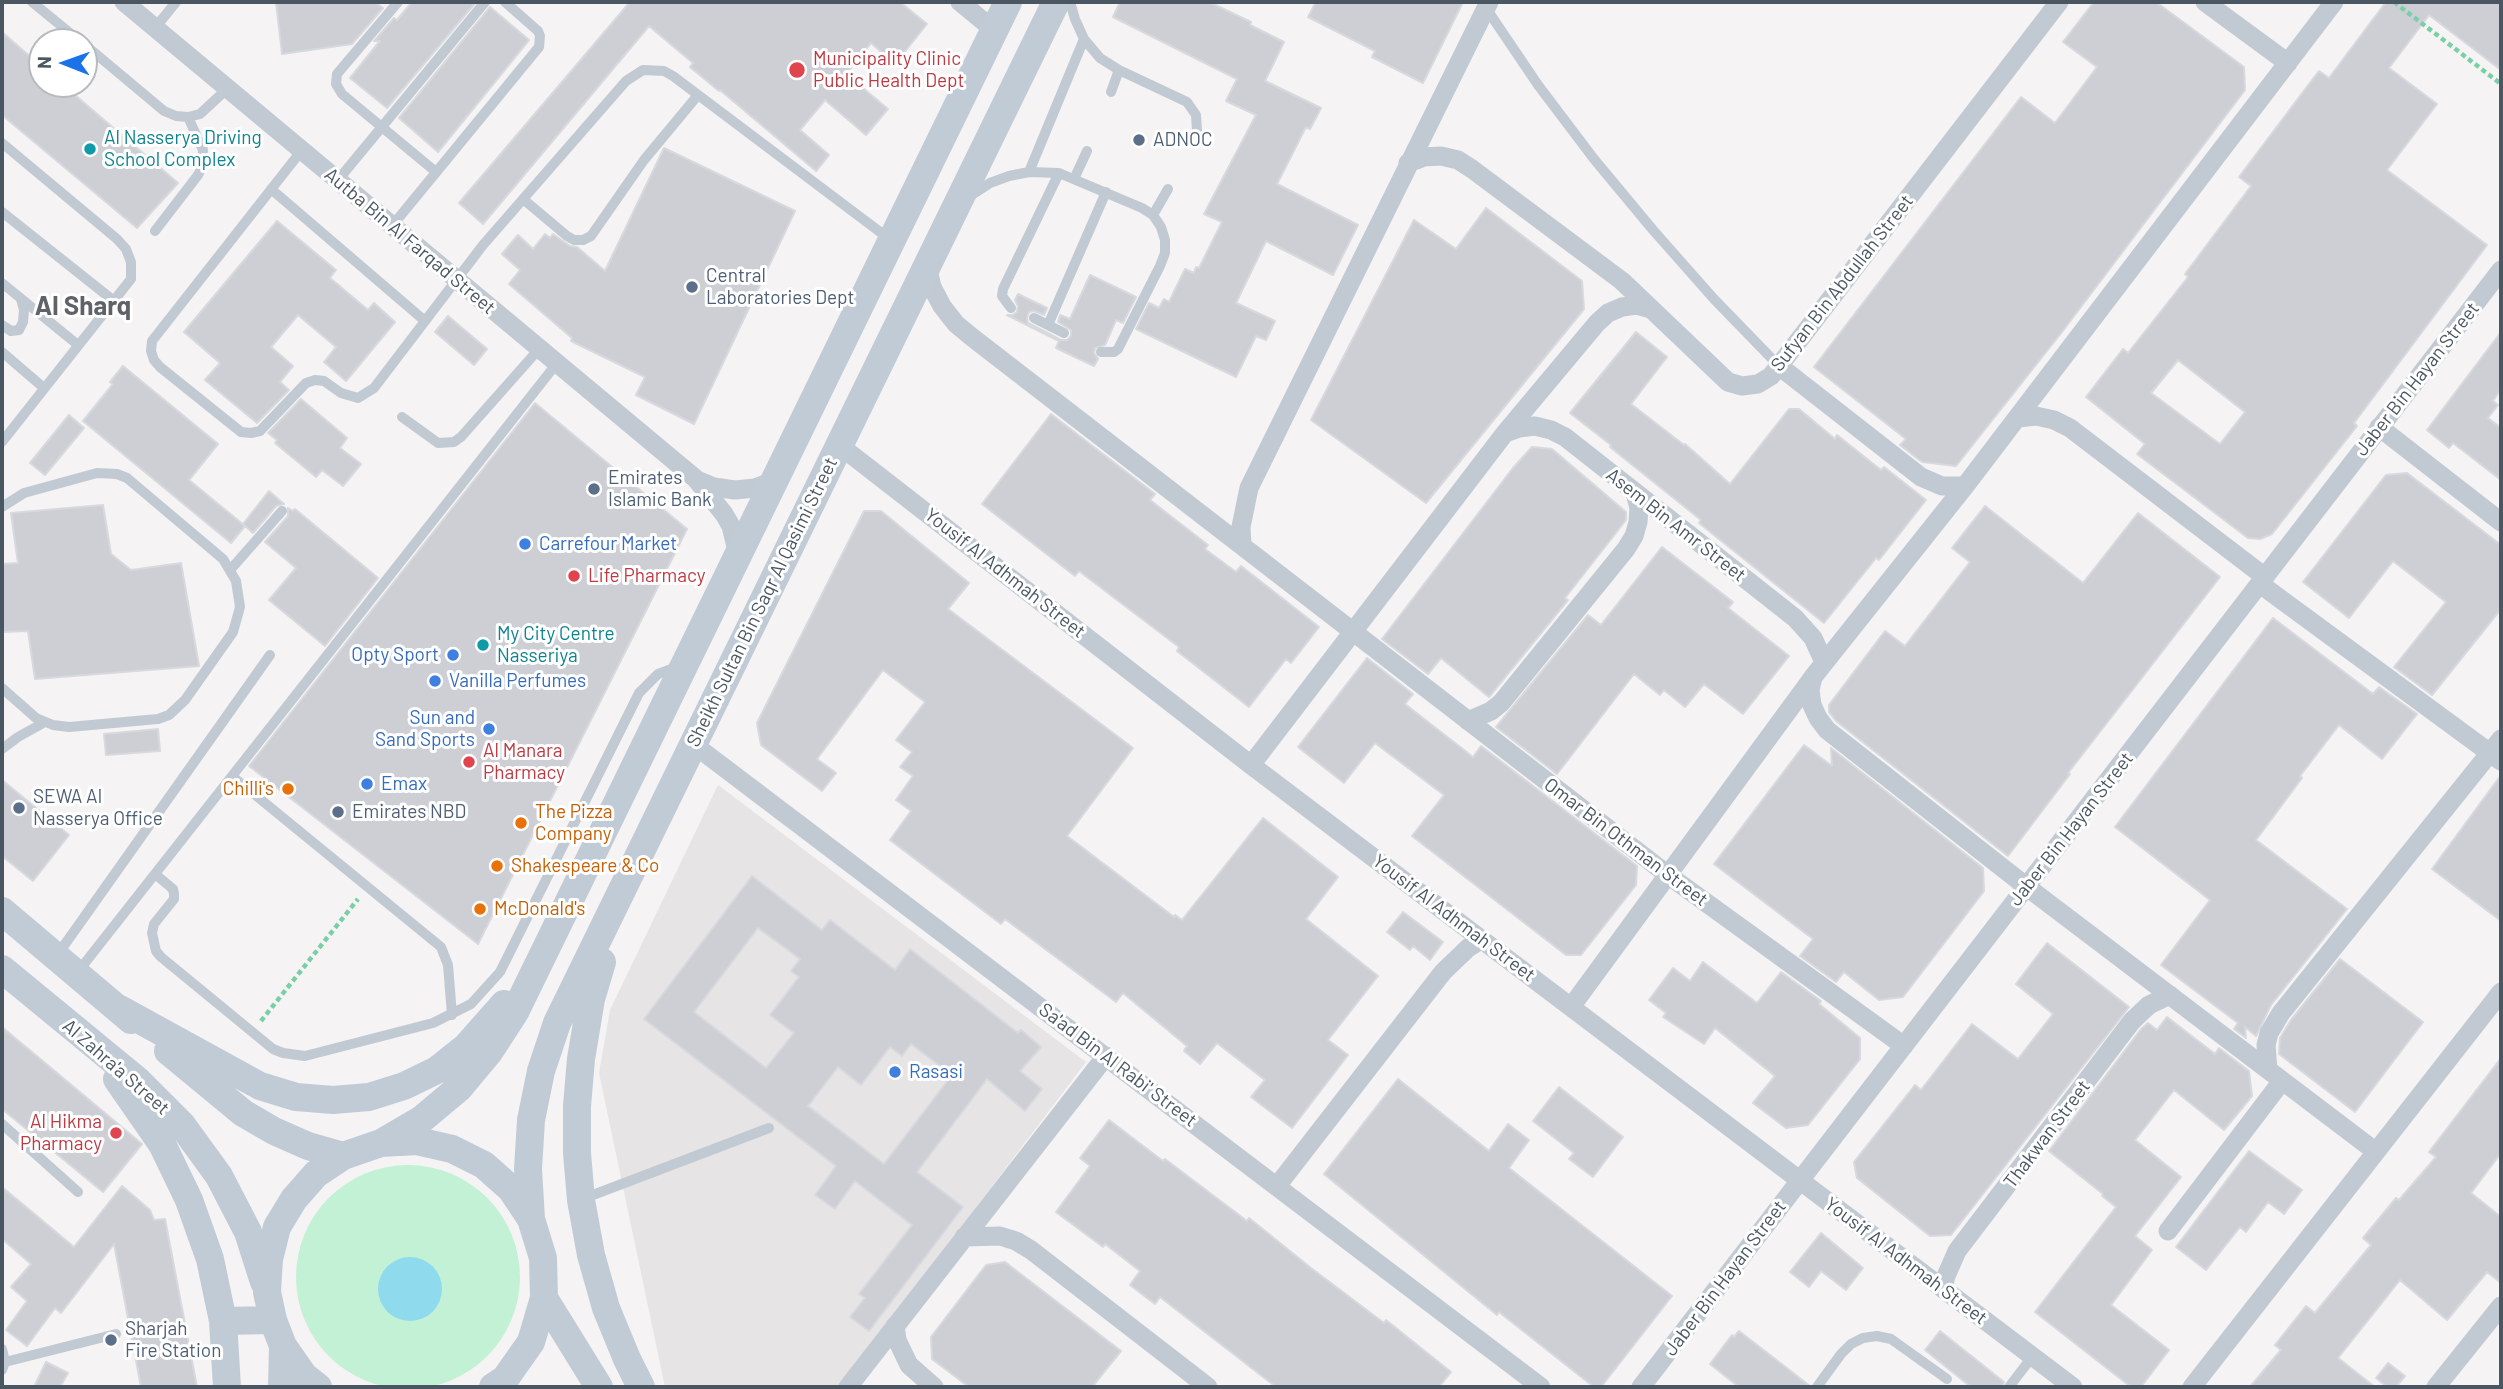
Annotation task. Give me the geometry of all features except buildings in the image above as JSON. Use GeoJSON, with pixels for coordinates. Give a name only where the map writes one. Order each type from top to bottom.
{"type":"FeatureCollection","features":[{"type":"Feature","properties":{"kind":"main road"},"geometry":{"type":"LineString","coordinates":[[282,1387],[278,1333],[267,1292],[269,1259],[277,1227],[294,1199],[316,1174],[343,1156],[381,1143],[422,1119],[459,1088],[489,1052],[515,1012],[1008,2]]}},
{"type":"Feature","properties":{"kind":"main road","name":"Sheikh Sultan Bin Saqr Al Qasimi Street"},"geometry":{"type":"LineString","coordinates":[[531,1219],[528,1169],[531,1120],[541,1071],[557,1023],[1056,2]]}},
{"type":"Feature","properties":{"kind":"main road"},"geometry":{"type":"LineString","coordinates":[[626,881],[591,999],[581,1059],[577,1153],[581,1200],[591,1255],[606,1308],[641,1387]]}},
{"type":"Feature","properties":{"kind":"main road"},"geometry":{"type":"LineString","coordinates":[[2,911],[243,1113],[308,1146],[343,1156]]}},
{"type":"Feature","properties":{"kind":"main road"},"geometry":{"type":"LineString","coordinates":[[118,1008],[260,1087],[296,1097],[332,1100],[357,1098],[404,1086],[437,1070],[466,1047],[536,968]]}},
{"type":"Feature","properties":{"kind":"main road","name":"Al Zahra'a Street"},"geometry":{"type":"LineString","coordinates":[[2,969],[137,1080],[182,1125],[219,1176],[248,1232],[267,1292]]}},
{"type":"Feature","properties":{"kind":"main road"},"geometry":{"type":"LineString","coordinates":[[87,1041],[127,1091],[162,1144],[190,1200],[210,1259],[223,1321],[227,1387]]}},
{"type":"Feature","properties":{"kind":"main road"},"geometry":{"type":"LineString","coordinates":[[381,1143],[417,1141],[452,1149],[484,1165],[511,1189],[531,1219],[543,1258],[544,1297],[531,1342],[505,1379],[493,1387]]}},
{"type":"Feature","properties":{"kind":"main road"},"geometry":{"type":"LineString","coordinates":[[544,1297],[599,1387]]}},
{"type":"Feature","properties":{"kind":"main road"},"geometry":{"type":"LineString","coordinates":[[223,1321],[278,1333],[304,1376],[318,1387]]}},
{"type":"Feature","properties":{"kind":"street","name":"Autba Bin Al Farqad Street"},"geometry":{"type":"LineString","coordinates":[[124,2],[696,479],[732,526],[738,555]]}},
{"type":"Feature","properties":{"kind":"street"},"geometry":{"type":"LineString","coordinates":[[960,2],[994,30]]}},
{"type":"Feature","properties":{"kind":"street","name":"Sufyan Bin Abdullah Street"},"geometry":{"type":"LineString","coordinates":[[1408,163],[1424,157],[1441,156],[1458,160],[1591,257],[1728,382],[1742,386],[1758,384],[1771,376],[1779,366],[2059,2]]}},
{"type":"Feature","properties":{"kind":"street"},"geometry":{"type":"LineString","coordinates":[[2205,2],[2234,10],[2288,63]]}},
{"type":"Feature","properties":{"kind":"street"},"geometry":{"type":"LineString","coordinates":[[1571,1007],[1818,670],[2018,418],[2334,2]]}},
{"type":"Feature","properties":{"kind":"street"},"geometry":{"type":"LineString","coordinates":[[1242,546],[1241,527],[1249,488],[1487,5]]}},
{"type":"Feature","properties":{"kind":"street","name":"Omar Bin Othman Street"},"geometry":{"type":"LineString","coordinates":[[927,265],[932,287],[956,324],[1668,875],[1904,1046]]}},
{"type":"Feature","properties":{"kind":"street","name":"Jaber Bin Hayan Street"},"geometry":{"type":"LineString","coordinates":[[1641,1387],[2379,427],[2495,292],[2501,270]]}},
{"type":"Feature","properties":{"kind":"street"},"geometry":{"type":"LineString","coordinates":[[1251,765],[1505,433],[1608,313],[1637,305],[1651,309]]}},
{"type":"Feature","properties":{"kind":"street"},"geometry":{"type":"LineString","coordinates":[[1779,366],[1921,477],[1942,486],[1965,486]]}},
{"type":"Feature","properties":{"kind":"street"},"geometry":{"type":"LineString","coordinates":[[2018,418],[2036,416],[2054,420],[2070,428],[2263,581],[2498,751],[2281,1013],[2269,1033],[2266,1045],[2275,1075]]}},
{"type":"Feature","properties":{"kind":"street","name":"Asem Bin Amr Street"},"geometry":{"type":"LineString","coordinates":[[1505,433],[1535,426],[1565,437],[1795,618],[1813,638],[1818,670]]}},
{"type":"Feature","properties":{"kind":"street"},"geometry":{"type":"LineString","coordinates":[[2379,427],[2501,522]]}},
{"type":"Feature","properties":{"kind":"street","name":"Yousif Al Adhmah Street"},"geometry":{"type":"LineString","coordinates":[[839,445],[1251,765],[1943,1288],[2065,1385]]}},
{"type":"Feature","properties":{"kind":"street","name":"Autba Bin Al Farqad Street"},"geometry":{"type":"LineString","coordinates":[[696,479],[714,487],[735,490],[755,488],[774,481]]}},
{"type":"Feature","properties":{"kind":"street"},"geometry":{"type":"LineString","coordinates":[[1468,721],[1491,711],[1510,694],[1626,549],[1638,522],[1639,508],[1635,493]]}},
{"type":"Feature","properties":{"kind":"street"},"geometry":{"type":"LineString","coordinates":[[1818,670],[1810,690],[1812,705],[1827,730],[2027,887],[2375,1152]]}},
{"type":"Feature","properties":{"kind":"street","name":"Sa'ad Bin Al Rabi' Street"},"geometry":{"type":"LineString","coordinates":[[693,744],[1541,1387]]}},
{"type":"Feature","properties":{"kind":"street"},"geometry":{"type":"LineString","coordinates":[[1277,1186],[1443,972],[1468,948],[1482,939]]}},
{"type":"Feature","properties":{"kind":"street"},"geometry":{"type":"LineString","coordinates":[[2192,1387],[2501,992]]}},
{"type":"Feature","properties":{"kind":"street","name":"Thakwan Street"},"geometry":{"type":"LineString","coordinates":[[1943,1288],[1945,1276],[1957,1251],[2132,1021],[2149,1005],[2170,995]]}},
{"type":"Feature","properties":{"kind":"street"},"geometry":{"type":"LineString","coordinates":[[848,1387],[1106,1055]]}},
{"type":"Feature","properties":{"kind":"street"},"geometry":{"type":"LineString","coordinates":[[2168,1231],[2275,1075]]}},
{"type":"Feature","properties":{"kind":"street"},"geometry":{"type":"LineString","coordinates":[[964,1237],[1000,1236],[1031,1250],[1208,1387]]}},
{"type":"Feature","properties":{"kind":"street"},"geometry":{"type":"LineString","coordinates":[[2436,1387],[2501,1306]]}},
{"type":"Feature","properties":{"kind":"street"},"geometry":{"type":"LineString","coordinates":[[895,1326],[897,1340],[909,1365],[934,1387]]}},
{"type":"Feature","properties":{"kind":"lane"},"geometry":{"type":"LineString","coordinates":[[32,2],[64,28]]}},
{"type":"Feature","properties":{"kind":"lane"},"geometry":{"type":"LineString","coordinates":[[155,28],[176,2]]}},
{"type":"Feature","properties":{"kind":"lane"},"geometry":{"type":"LineString","coordinates":[[398,2],[341,69],[336,84],[342,94],[436,172]]}},
{"type":"Feature","properties":{"kind":"lane"},"geometry":{"type":"LineString","coordinates":[[338,180],[485,2]]}},
{"type":"Feature","properties":{"kind":"lane"},"geometry":{"type":"LineString","coordinates":[[392,226],[539,47],[538,31],[505,2]]}},
{"type":"Feature","properties":{"kind":"lane"},"geometry":{"type":"LineString","coordinates":[[1070,2],[1074,19],[1084,39],[1100,58],[1119,70],[1187,102],[1196,115],[1198,131]]}},
{"type":"Feature","properties":{"kind":"lane"},"geometry":{"type":"LineString","coordinates":[[1487,5],[1538,85],[1628,200],[1714,299],[1779,366]]}},
{"type":"Feature","properties":{"kind":"lane"},"geometry":{"type":"LineString","coordinates":[[1029,172],[1084,39]]}},
{"type":"Feature","properties":{"kind":"lane"},"geometry":{"type":"LineString","coordinates":[[98,56],[164,111],[176,116],[200,114],[228,88]]}},
{"type":"Feature","properties":{"kind":"lane"},"geometry":{"type":"LineString","coordinates":[[302,150],[156,333],[150,351],[160,367],[233,427],[251,433],[260,431],[267,425],[306,383],[324,381],[349,397],[358,398],[367,394],[456,279],[523,200],[634,74],[643,70],[664,71],[891,241]]}},
{"type":"Feature","properties":{"kind":"lane"},"geometry":{"type":"LineString","coordinates":[[1111,92],[1119,70]]}},
{"type":"Feature","properties":{"kind":"lane"},"geometry":{"type":"LineString","coordinates":[[523,200],[574,240],[591,236],[644,160],[698,95]]}},
{"type":"Feature","properties":{"kind":"lane"},"geometry":{"type":"LineString","coordinates":[[155,231],[202,167],[203,150],[188,117]]}},
{"type":"Feature","properties":{"kind":"lane"},"geometry":{"type":"LineString","coordinates":[[2,144],[117,239],[126,249],[131,262],[131,279],[2,442]]}},
{"type":"Feature","properties":{"kind":"lane"},"geometry":{"type":"LineString","coordinates":[[1074,179],[1087,151]]}},
{"type":"Feature","properties":{"kind":"lane"},"geometry":{"type":"LineString","coordinates":[[956,207],[990,183],[1029,172],[1059,173],[1153,215],[1161,227],[1165,253],[1118,349],[1114,352],[1101,352]]}},
{"type":"Feature","properties":{"kind":"lane"},"geometry":{"type":"LineString","coordinates":[[1011,308],[1002,296],[1003,289],[1059,173]]}},
{"type":"Feature","properties":{"kind":"lane"},"geometry":{"type":"LineString","coordinates":[[271,189],[425,321]]}},
{"type":"Feature","properties":{"kind":"lane"},"geometry":{"type":"LineString","coordinates":[[1153,215],[1168,189]]}},
{"type":"Feature","properties":{"kind":"lane"},"geometry":{"type":"LineString","coordinates":[[1048,325],[1106,192]]}},
{"type":"Feature","properties":{"kind":"lane"},"geometry":{"type":"LineString","coordinates":[[2,212],[114,301]]}},
{"type":"Feature","properties":{"kind":"lane"},"geometry":{"type":"LineString","coordinates":[[2,283],[78,345]]}},
{"type":"Feature","properties":{"kind":"lane"},"geometry":{"type":"LineString","coordinates":[[2,325],[11,331],[19,330],[24,310],[21,299]]}},
{"type":"Feature","properties":{"kind":"lane"},"geometry":{"type":"LineString","coordinates":[[1034,318],[1064,333]]}},
{"type":"Feature","properties":{"kind":"lane"},"geometry":{"type":"LineString","coordinates":[[402,416],[438,443],[454,442],[539,349]]}},
{"type":"Feature","properties":{"kind":"lane"},"geometry":{"type":"LineString","coordinates":[[2,352],[44,388]]}},
{"type":"Feature","properties":{"kind":"lane"},"geometry":{"type":"LineString","coordinates":[[66,965],[155,874],[557,363]]}},
{"type":"Feature","properties":{"kind":"lane"},"geometry":{"type":"LineString","coordinates":[[2,507],[14,498],[34,490],[97,474],[117,474],[135,484],[214,550],[231,569],[240,607],[233,632],[178,708],[169,715],[148,721],[69,727],[36,718],[2,688]]}},
{"type":"Feature","properties":{"kind":"lane"},"geometry":{"type":"LineString","coordinates":[[231,569],[282,511]]}},
{"type":"Feature","properties":{"kind":"lane"},"geometry":{"type":"LineString","coordinates":[[66,965],[270,654]]}},
{"type":"Feature","properties":{"kind":"lane"},"geometry":{"type":"LineString","coordinates":[[155,874],[173,889],[174,894],[174,899],[155,923],[152,933],[156,951],[252,1033],[283,1054],[304,1056],[433,1023],[471,1004],[500,972],[639,693],[658,674],[670,668],[684,666]]}},
{"type":"Feature","properties":{"kind":"lane"},"geometry":{"type":"LineString","coordinates":[[2,749],[45,722]]}},
{"type":"Feature","properties":{"kind":"lane"},"geometry":{"type":"LineString","coordinates":[[232,776],[440,947],[448,965],[453,1015]]}},
{"type":"Feature","properties":{"kind":"lane"},"geometry":{"type":"LineString","coordinates":[[2,1124],[78,1192]]}},
{"type":"Feature","properties":{"kind":"lane"},"geometry":{"type":"LineString","coordinates":[[581,1200],[769,1128]]}},
{"type":"Feature","properties":{"kind":"lane"},"geometry":{"type":"LineString","coordinates":[[2,1349],[3,1366],[116,1334]]}},
{"type":"Feature","properties":{"kind":"lane"},"geometry":{"type":"LineString","coordinates":[[1817,1387],[1851,1344],[1863,1338],[1877,1336],[1891,1339],[1947,1379]]}},
{"type":"Feature","properties":{"kind":"lane"},"geometry":{"type":"LineString","coordinates":[[2009,1387],[2032,1357]]}},
{"type":"Feature","properties":{"kind":"path"},"geometry":{"type":"LineString","coordinates":[[2394,2],[2501,84]]}},
{"type":"Feature","properties":{"kind":"path"},"geometry":{"type":"LineString","coordinates":[[252,1033],[368,887]]}},
{"type":"Feature","properties":{"kind":"shaded area"},"geometry":{"type":"Polygon","coordinates":[[[718,785],[1086,1062],[840,1387],[665,1387],[599,1073],[610,1010],[718,785]]]}},
{"type":"Feature","properties":{"kind":"green space"},"geometry":{"type":"Polygon","coordinates":[[[419,1165],[441,1169],[461,1178],[479,1190],[495,1206],[516,1244],[520,1277],[516,1310],[512,1320],[495,1348],[479,1364],[441,1385],[397,1389],[375,1385],[355,1376],[337,1364],[321,1348],[300,1310],[296,1266],[300,1244],[309,1224],[321,1206],[337,1190],[375,1169],[419,1165]]]}},
{"type":"Feature","properties":{"kind":"water"},"geometry":{"type":"Polygon","coordinates":[[[410,1257],[433,1266],[442,1289],[433,1312],[410,1321],[387,1312],[378,1289],[387,1266],[410,1257]]]}},
{"type":"Feature","properties":{"kind":"place","name":"Municipality Clinic Public Health Dept"},"geometry":{"type":"Point","coordinates":[797,70]}},
{"type":"Feature","properties":{"kind":"place","name":"ADNOC"},"geometry":{"type":"Point","coordinates":[1139,140]}},
{"type":"Feature","properties":{"kind":"place","name":"Al Nasserya Driving School Complex"},"geometry":{"type":"Point","coordinates":[90,149]}},
{"type":"Feature","properties":{"kind":"place","name":"Central Laboratories Dept"},"geometry":{"type":"Point","coordinates":[692,287]}},
{"type":"Feature","properties":{"kind":"place","name":"Emirates Islamic Bank"},"geometry":{"type":"Point","coordinates":[594,489]}},
{"type":"Feature","properties":{"kind":"place","name":"Carrefour Market"},"geometry":{"type":"Point","coordinates":[525,544]}},
{"type":"Feature","properties":{"kind":"place","name":"Life Pharmacy"},"geometry":{"type":"Point","coordinates":[574,576]}},
{"type":"Feature","properties":{"kind":"place","name":"My City Centre Nasseriya"},"geometry":{"type":"Point","coordinates":[483,645]}},
{"type":"Feature","properties":{"kind":"place","name":"Opty Sport"},"geometry":{"type":"Point","coordinates":[453,655]}},
{"type":"Feature","properties":{"kind":"place","name":"Vanilla Perfumes"},"geometry":{"type":"Point","coordinates":[435,681]}},
{"type":"Feature","properties":{"kind":"place","name":"Sun and Sand Sports"},"geometry":{"type":"Point","coordinates":[489,729]}},
{"type":"Feature","properties":{"kind":"place","name":"Al Manara Pharmacy"},"geometry":{"type":"Point","coordinates":[469,762]}},
{"type":"Feature","properties":{"kind":"place","name":"Emax"},"geometry":{"type":"Point","coordinates":[367,784]}},
{"type":"Feature","properties":{"kind":"place","name":"Chilli's"},"geometry":{"type":"Point","coordinates":[288,789]}},
{"type":"Feature","properties":{"kind":"place","name":"SEWA Al Nasserya Office"},"geometry":{"type":"Point","coordinates":[19,808]}},
{"type":"Feature","properties":{"kind":"place","name":"Emirates NBD"},"geometry":{"type":"Point","coordinates":[338,812]}},
{"type":"Feature","properties":{"kind":"place","name":"The Pizza Company"},"geometry":{"type":"Point","coordinates":[521,823]}},
{"type":"Feature","properties":{"kind":"place","name":"Shakespeare & Co"},"geometry":{"type":"Point","coordinates":[497,866]}},
{"type":"Feature","properties":{"kind":"place","name":"McDonald's"},"geometry":{"type":"Point","coordinates":[480,909]}},
{"type":"Feature","properties":{"kind":"place","name":"Rasasi"},"geometry":{"type":"Point","coordinates":[895,1072]}},
{"type":"Feature","properties":{"kind":"place","name":"Al Hikma Pharmacy"},"geometry":{"type":"Point","coordinates":[116,1133]}},
{"type":"Feature","properties":{"kind":"place","name":"Sharjah Fire Station"},"geometry":{"type":"Point","coordinates":[111,1340]}},
{"type":"Feature","properties":{"kind":"district","name":"Al Sharq"},"geometry":{"type":"Point","coordinates":[83,306]}}]}
